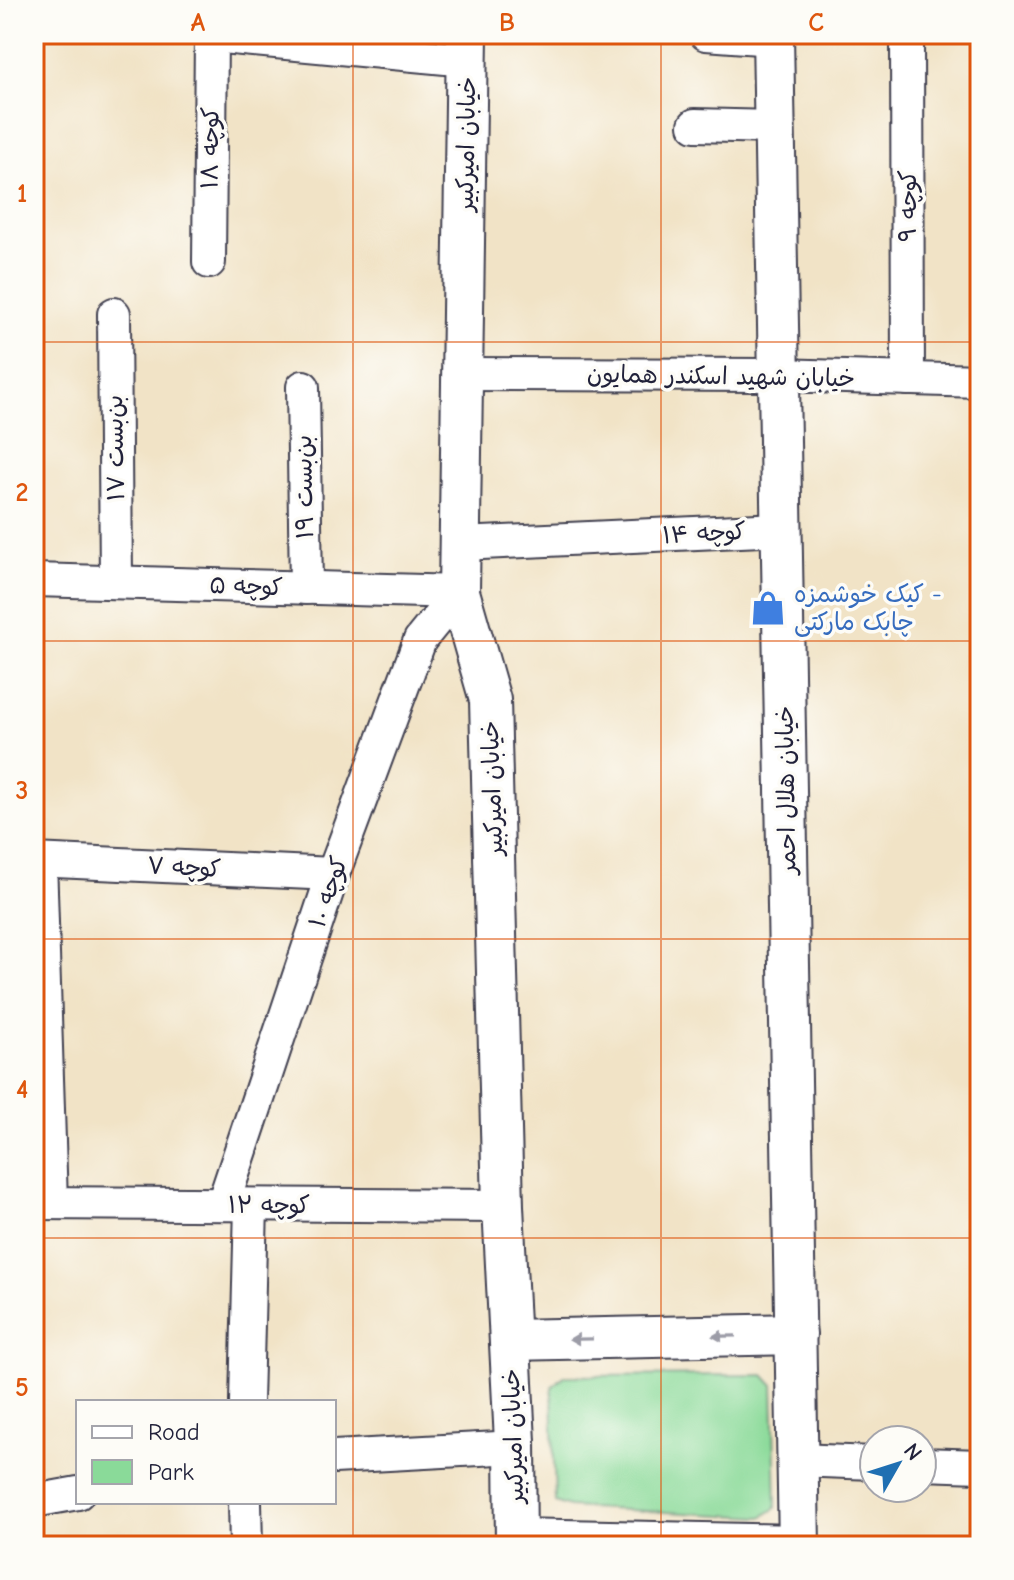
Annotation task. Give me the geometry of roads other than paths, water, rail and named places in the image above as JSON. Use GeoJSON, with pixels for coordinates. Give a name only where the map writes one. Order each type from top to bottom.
{"type":"FeatureCollection","features":[{"type":"Feature","properties":{"kind":"street"},"geometry":{"type":"LineString","coordinates":[[706,34],[773,36]]}},
{"type":"Feature","properties":{"kind":"street","name":"کوچه ۹"},"geometry":{"type":"LineString","coordinates":[[907,34],[908,379]]}},
{"type":"Feature","properties":{"kind":"street"},"geometry":{"type":"LineString","coordinates":[[211,35],[467,47]]}},
{"type":"Feature","properties":{"kind":"street","name":"کوچه ۱۸"},"geometry":{"type":"LineString","coordinates":[[209,262],[211,35]]}},
{"type":"Feature","properties":{"kind":"street","name":"خیابان هلال احمر"},"geometry":{"type":"LineString","coordinates":[[773,36],[799,1546]]}},
{"type":"Feature","properties":{"kind":"street","name":"خیابان امیرکبیر"},"geometry":{"type":"LineString","coordinates":[[467,47],[459,592],[490,700],[503,1206],[516,1447],[516,1542]]}},
{"type":"Feature","properties":{"kind":"street"},"geometry":{"type":"LineString","coordinates":[[695,125],[773,127]]}},
{"type":"Feature","properties":{"kind":"street","name":"بن‌بست ۱۷"},"geometry":{"type":"LineString","coordinates":[[114,314],[116,582]]}},
{"type":"Feature","properties":{"kind":"street","name":"خیابان شهید اسکندر همایون"},"geometry":{"type":"LineString","coordinates":[[462,374],[778,375],[980,381]]}},
{"type":"Feature","properties":{"kind":"street","name":"بن‌بست ۱۹"},"geometry":{"type":"LineString","coordinates":[[303,387],[306,588]]}},
{"type":"Feature","properties":{"kind":"street","name":"کوچه ۱۴"},"geometry":{"type":"LineString","coordinates":[[461,544],[781,529]]}},
{"type":"Feature","properties":{"kind":"street","name":"کوچه ۵"},"geometry":{"type":"LineString","coordinates":[[34,580],[459,592]]}},
{"type":"Feature","properties":{"kind":"street","name":"کوچه ۱۰"},"geometry":{"type":"LineString","coordinates":[[246,1400],[248,1336],[237,1204],[333,874],[420,640],[459,592]]}},
{"type":"Feature","properties":{"kind":"street"},"geometry":{"type":"LineString","coordinates":[[37,860],[42,1203]]}},
{"type":"Feature","properties":{"kind":"street","name":"کوچه ۷"},"geometry":{"type":"LineString","coordinates":[[37,860],[333,874]]}},
{"type":"Feature","properties":{"kind":"street","name":"کوچه ۱۲"},"geometry":{"type":"LineString","coordinates":[[42,1203],[503,1206]]}},
{"type":"Feature","properties":{"kind":"street"},"geometry":{"type":"LineString","coordinates":[[510,1340],[796,1334]]}},
{"type":"Feature","properties":{"kind":"street"},"geometry":{"type":"LineString","coordinates":[[336,1457],[516,1447]]}},
{"type":"Feature","properties":{"kind":"street"},"geometry":{"type":"LineString","coordinates":[[796,1460],[858,1462]]}},
{"type":"Feature","properties":{"kind":"street"},"geometry":{"type":"LineString","coordinates":[[938,1465],[980,1466]]}},
{"type":"Feature","properties":{"kind":"street"},"geometry":{"type":"LineString","coordinates":[[34,1501],[76,1493]]}},
{"type":"Feature","properties":{"kind":"street"},"geometry":{"type":"LineString","coordinates":[[245,1504],[246,1546]]}},
{"type":"Feature","properties":{"kind":"street"},"geometry":{"type":"LineString","coordinates":[[516,1542],[799,1546]]}},
{"type":"Feature","properties":{"kind":"place","name":"کیک خوشمزه - چابک مارکتی"},"geometry":{"type":"Point","coordinates":[768,608]}}]}
